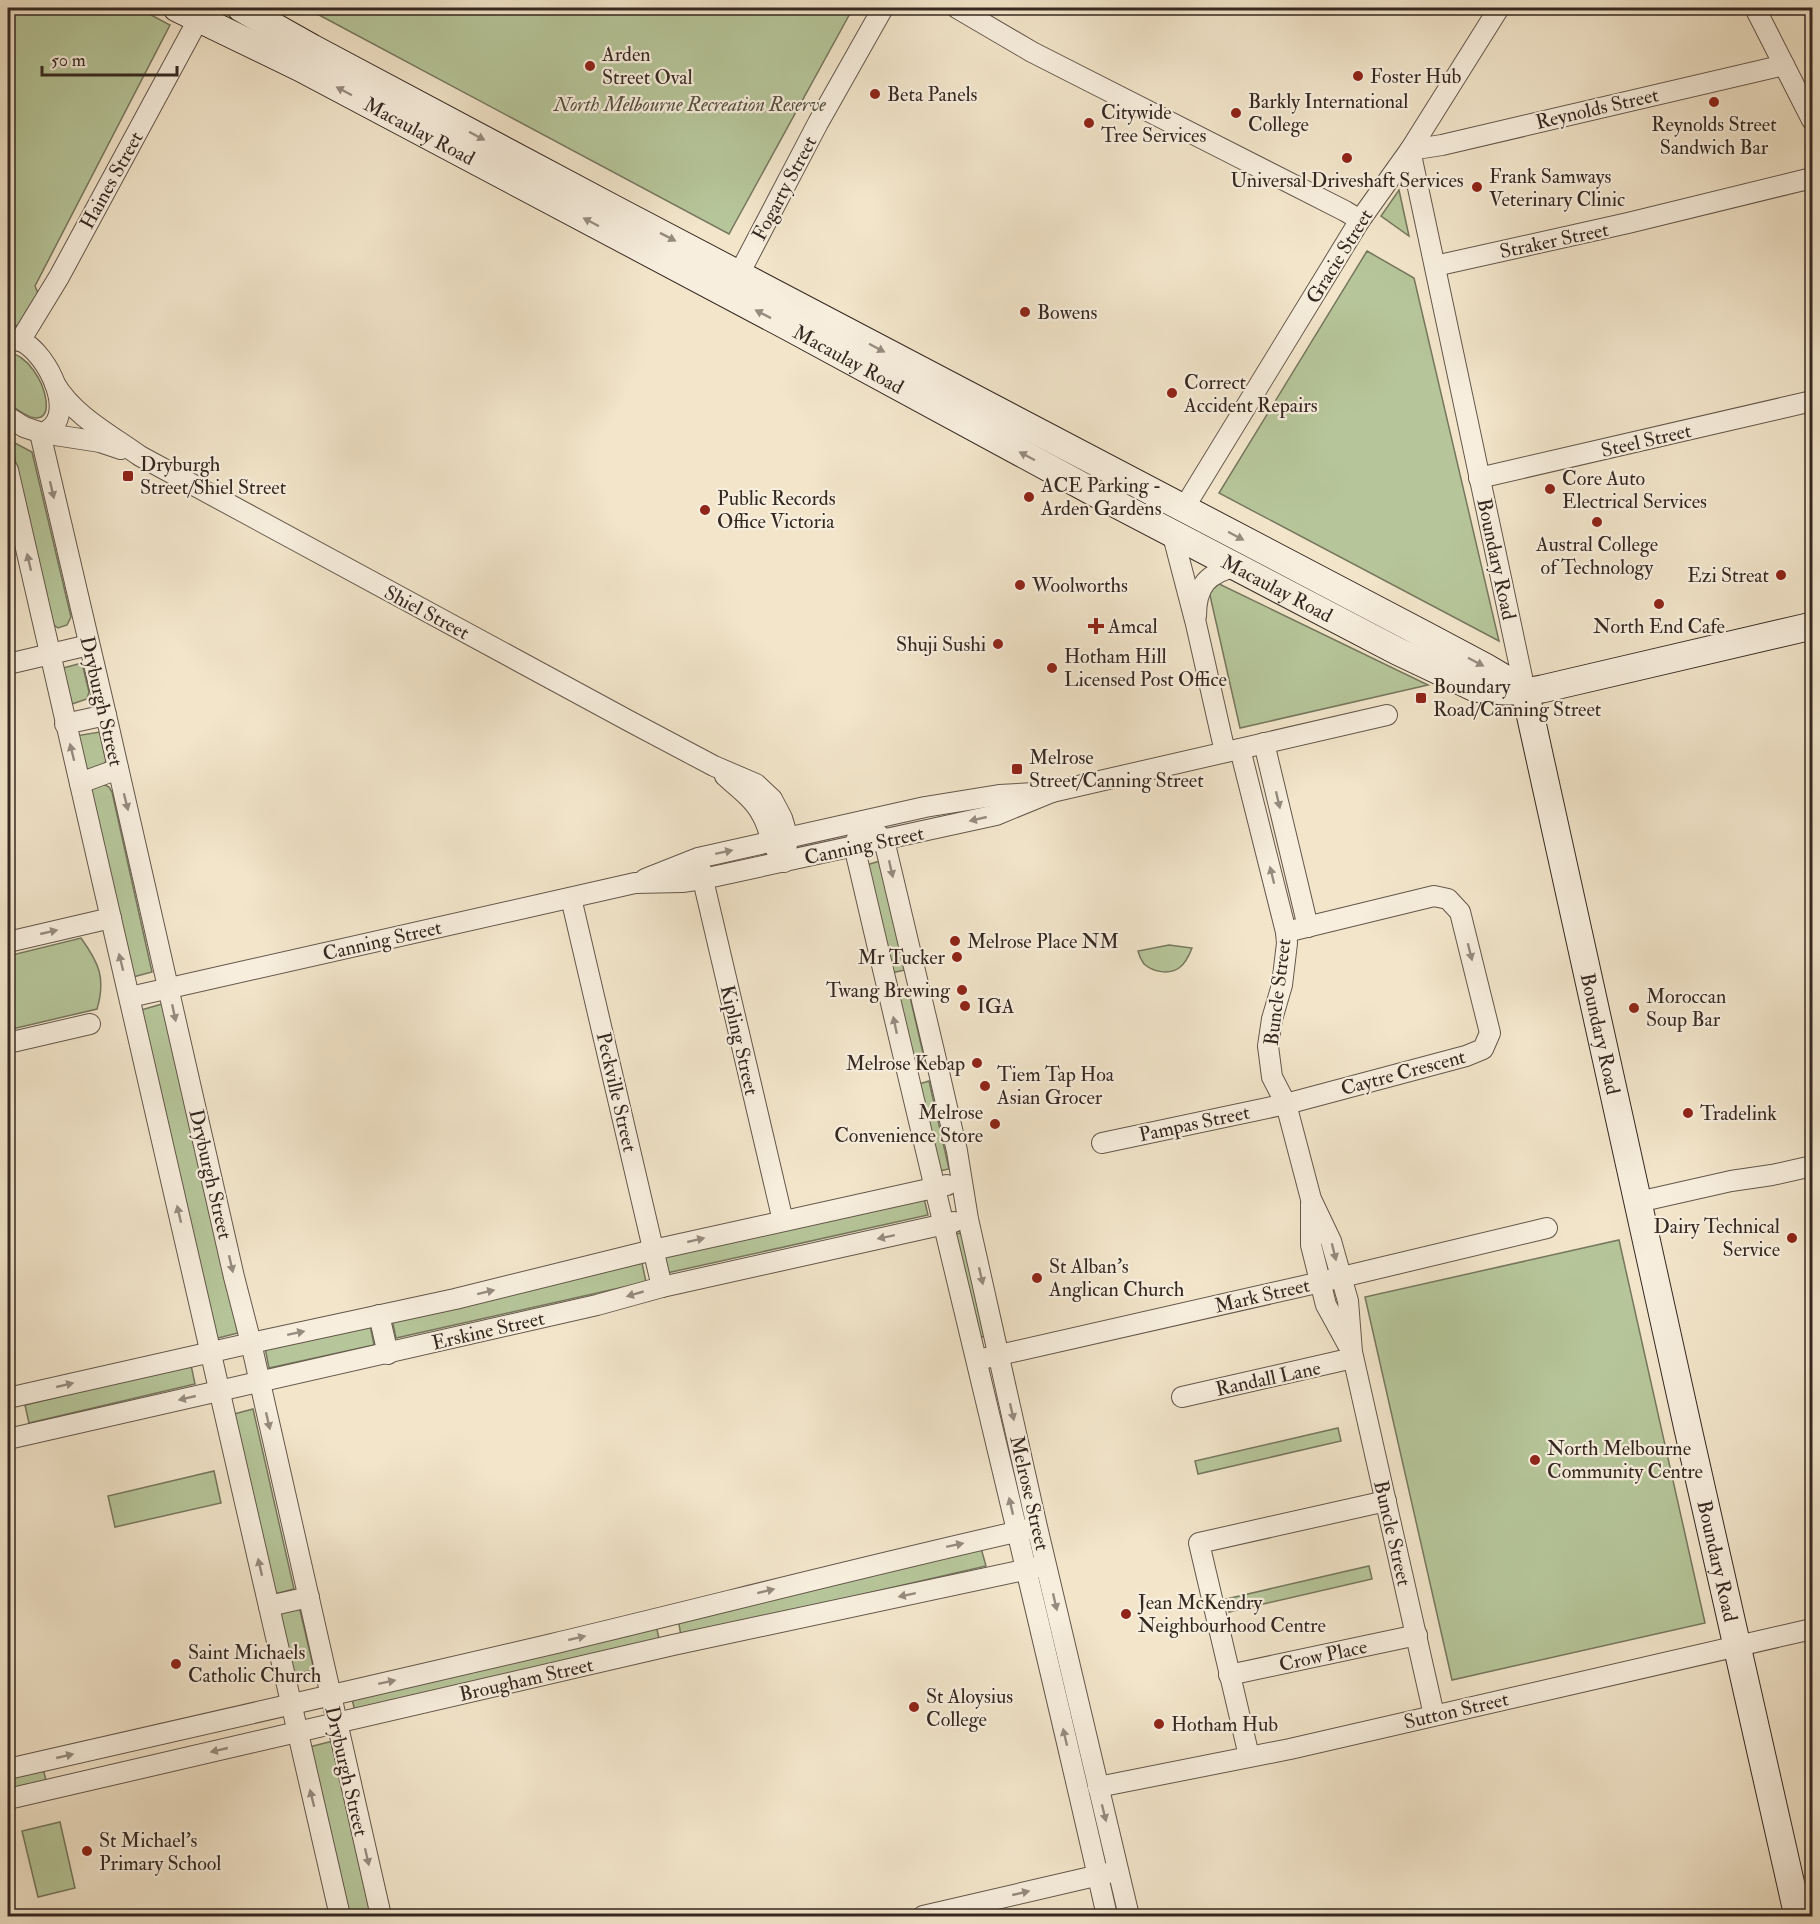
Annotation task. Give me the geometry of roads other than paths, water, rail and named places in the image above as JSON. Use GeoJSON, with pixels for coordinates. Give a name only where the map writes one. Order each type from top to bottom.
{"type":"FeatureCollection","features":[{"type":"Feature","properties":{"kind":"main road","name":"Macaulay Road"},"geometry":{"type":"LineString","coordinates":[[241,8],[307,58],[453,149],[733,285]]}},
{"type":"Feature","properties":{"kind":"main road","name":"Macaulay Road"},"geometry":{"type":"LineString","coordinates":[[188,13],[307,58],[427,110],[733,285],[927,388],[1172,532],[1397,651],[1470,686],[1494,691],[1542,689],[1812,626]]}},
{"type":"Feature","properties":{"kind":"main road"},"geometry":{"type":"LineString","coordinates":[[427,110],[448,135],[453,149]]}},
{"type":"Feature","properties":{"kind":"main road","name":"Macaulay Road"},"geometry":{"type":"LineString","coordinates":[[927,388],[1185,508],[1485,667],[1525,691]]}},
{"type":"Feature","properties":{"kind":"main road"},"geometry":{"type":"LineString","coordinates":[[1172,532],[1185,508]]}},
{"type":"Feature","properties":{"kind":"main road","name":"Boundary Road"},"geometry":{"type":"LineString","coordinates":[[1525,691],[1798,1917]]}},
{"type":"Feature","properties":{"kind":"street","name":"Fogarty Street"},"geometry":{"type":"LineString","coordinates":[[733,285],[818,123],[884,8]]}},
{"type":"Feature","properties":{"kind":"street"},"geometry":{"type":"LineString","coordinates":[[957,8],[1032,52],[1360,220]]}},
{"type":"Feature","properties":{"kind":"street","name":"Gracie Street"},"geometry":{"type":"LineString","coordinates":[[1185,508],[1360,220],[1410,150],[1499,8]]}},
{"type":"Feature","properties":{"kind":"street"},"geometry":{"type":"LineString","coordinates":[[1755,8],[1812,120]]}},
{"type":"Feature","properties":{"kind":"street","name":"Haines Street"},"geometry":{"type":"LineString","coordinates":[[14,340],[58,277],[188,13]]}},
{"type":"Feature","properties":{"kind":"street","name":"Reynolds Street"},"geometry":{"type":"LineString","coordinates":[[1410,150],[1442,145],[1784,65]]}},
{"type":"Feature","properties":{"kind":"street","name":"Boundary Road"},"geometry":{"type":"LineString","coordinates":[[1410,150],[1525,691]]}},
{"type":"Feature","properties":{"kind":"street","name":"Straker Street"},"geometry":{"type":"LineString","coordinates":[[1435,266],[1628,223],[1812,178]]}},
{"type":"Feature","properties":{"kind":"street","name":"Shiel Street"},"geometry":{"type":"LineString","coordinates":[[14,340],[33,350],[40,357],[66,400],[80,413],[140,456],[714,766],[751,782],[766,793],[779,813],[779,840],[784,862]]}},
{"type":"Feature","properties":{"kind":"street"},"geometry":{"type":"LineString","coordinates":[[41,433],[53,426],[59,413],[56,384]]}},
{"type":"Feature","properties":{"kind":"street","name":"Steel Street"},"geometry":{"type":"LineString","coordinates":[[1479,478],[1812,401]]}},
{"type":"Feature","properties":{"kind":"street","name":"Shiel Street"},"geometry":{"type":"LineString","coordinates":[[8,417],[24,427],[41,433],[100,442],[140,456]]}},
{"type":"Feature","properties":{"kind":"street","name":"Dryburgh Street"},"geometry":{"type":"LineString","coordinates":[[41,433],[381,1917]]}},
{"type":"Feature","properties":{"kind":"street","name":"Dryburgh Street"},"geometry":{"type":"LineString","coordinates":[[8,470],[340,1917]]}},
{"type":"Feature","properties":{"kind":"street","name":"Buncle Street"},"geometry":{"type":"LineString","coordinates":[[1172,532],[1196,624],[1286,932],[1287,943],[1282,985],[1272,1019],[1268,1046],[1272,1077],[1286,1104],[1311,1199],[1331,1241],[1348,1301],[1353,1355],[1434,1715]]}},
{"type":"Feature","properties":{"kind":"street"},"geometry":{"type":"LineString","coordinates":[[1196,624],[1197,599],[1202,585],[1213,575],[1237,566]]}},
{"type":"Feature","properties":{"kind":"street"},"geometry":{"type":"LineString","coordinates":[[8,664],[89,645]]}},
{"type":"Feature","properties":{"kind":"street"},"geometry":{"type":"LineString","coordinates":[[65,724],[106,715]]}},
{"type":"Feature","properties":{"kind":"street","name":"Canning Street"},"geometry":{"type":"LineString","coordinates":[[130,997],[635,884],[703,879],[938,829],[1011,802],[1388,715]]}},
{"type":"Feature","properties":{"kind":"street","name":"Buncle Street"},"geometry":{"type":"LineString","coordinates":[[1264,743],[1308,927]]}},
{"type":"Feature","properties":{"kind":"street"},"geometry":{"type":"LineString","coordinates":[[80,783],[118,770]]}},
{"type":"Feature","properties":{"kind":"street","name":"Canning Street"},"geometry":{"type":"LineString","coordinates":[[635,884],[698,858],[922,808],[1011,802]]}},
{"type":"Feature","properties":{"kind":"street"},"geometry":{"type":"LineString","coordinates":[[922,808],[924,817],[938,829]]}},
{"type":"Feature","properties":{"kind":"street"},"geometry":{"type":"LineString","coordinates":[[854,846],[864,821],[884,840]]}},
{"type":"Feature","properties":{"kind":"street","name":"Melrose Street"},"geometry":{"type":"LineString","coordinates":[[884,840],[939,1068],[957,1150],[968,1219],[1037,1527],[1128,1912]]}},
{"type":"Feature","properties":{"kind":"street","name":"Melrose Street"},"geometry":{"type":"LineString","coordinates":[[854,846],[1097,1875],[1102,1915]]}},
{"type":"Feature","properties":{"kind":"street","name":"Kipling Street"},"geometry":{"type":"LineString","coordinates":[[698,858],[783,1221]]}},
{"type":"Feature","properties":{"kind":"street","name":"Caytre Crescent"},"geometry":{"type":"LineString","coordinates":[[1286,932],[1434,896],[1448,899],[1460,912],[1490,1033],[1483,1049],[1466,1056],[1286,1104]]}},
{"type":"Feature","properties":{"kind":"street","name":"Peckville Street"},"geometry":{"type":"LineString","coordinates":[[571,898],[662,1287]]}},
{"type":"Feature","properties":{"kind":"street"},"geometry":{"type":"LineString","coordinates":[[8,942],[111,918]]}},
{"type":"Feature","properties":{"kind":"street"},"geometry":{"type":"LineString","coordinates":[[887,986],[917,979]]}},
{"type":"Feature","properties":{"kind":"street"},"geometry":{"type":"LineString","coordinates":[[8,1043],[90,1024]]}},
{"type":"Feature","properties":{"kind":"street"},"geometry":{"type":"LineString","coordinates":[[907,1076],[939,1068]]}},
{"type":"Feature","properties":{"kind":"street","name":"Pampas Street"},"geometry":{"type":"LineString","coordinates":[[1102,1143],[1286,1104]]}},
{"type":"Feature","properties":{"kind":"street"},"geometry":{"type":"LineString","coordinates":[[1638,1202],[1812,1166]]}},
{"type":"Feature","properties":{"kind":"street","name":"Erskine Street"},"geometry":{"type":"LineString","coordinates":[[8,1398],[455,1299],[653,1250],[961,1181]]}},
{"type":"Feature","properties":{"kind":"street","name":"Buncle Street"},"geometry":{"type":"LineString","coordinates":[[1311,1199],[1311,1245],[1326,1305],[1353,1355]]}},
{"type":"Feature","properties":{"kind":"street","name":"Erskine Street"},"geometry":{"type":"LineString","coordinates":[[9,1433],[260,1383],[597,1305],[662,1287],[968,1219]]}},
{"type":"Feature","properties":{"kind":"street","name":"Mark Street"},"geometry":{"type":"LineString","coordinates":[[977,1361],[1321,1282],[1547,1227]]}},
{"type":"Feature","properties":{"kind":"street"},"geometry":{"type":"LineString","coordinates":[[379,1315],[388,1354]]}},
{"type":"Feature","properties":{"kind":"street","name":"Randall Lane"},"geometry":{"type":"LineString","coordinates":[[1182,1396],[1353,1355]]}},
{"type":"Feature","properties":{"kind":"street"},"geometry":{"type":"LineString","coordinates":[[1249,1756],[1199,1543],[1386,1501]]}},
{"type":"Feature","properties":{"kind":"street","name":"Brougham Street"},"geometry":{"type":"LineString","coordinates":[[8,1769],[666,1617],[894,1559],[1037,1527]]}},
{"type":"Feature","properties":{"kind":"street","name":"Brougham Street"},"geometry":{"type":"LineString","coordinates":[[8,1799],[673,1645],[1046,1565]]}},
{"type":"Feature","properties":{"kind":"street"},"geometry":{"type":"LineString","coordinates":[[269,1606],[309,1597]]}},
{"type":"Feature","properties":{"kind":"street"},"geometry":{"type":"LineString","coordinates":[[666,1617],[673,1645]]}},
{"type":"Feature","properties":{"kind":"street","name":"Sutton Street"},"geometry":{"type":"LineString","coordinates":[[1098,1787],[1290,1749],[1812,1629]]}},
{"type":"Feature","properties":{"kind":"street","name":"Crow Place"},"geometry":{"type":"LineString","coordinates":[[1229,1676],[1417,1635]]}},
{"type":"Feature","properties":{"kind":"street"},"geometry":{"type":"LineString","coordinates":[[1051,1678],[1072,1673]]}},
{"type":"Feature","properties":{"kind":"street"},"geometry":{"type":"LineString","coordinates":[[255,1712],[262,1740]]}},
{"type":"Feature","properties":{"kind":"street"},"geometry":{"type":"LineString","coordinates":[[923,1917],[1118,1870]]}},
{"type":"Feature","properties":{"kind":"street"},"geometry":{"type":"LineString","coordinates":[[1102,1915],[1128,1912]]}},
{"type":"Feature","properties":{"kind":"place","name":"Arden Street Oval"},"geometry":{"type":"Point","coordinates":[590,66]}},
{"type":"Feature","properties":{"kind":"place","name":"Foster Hub"},"geometry":{"type":"Point","coordinates":[1358,76]}},
{"type":"Feature","properties":{"kind":"place","name":"Beta Panels"},"geometry":{"type":"Point","coordinates":[875,94]}},
{"type":"Feature","properties":{"kind":"place","name":"Reynolds Street Sandwich Bar"},"geometry":{"type":"Point","coordinates":[1714,102]}},
{"type":"Feature","properties":{"kind":"place","name":"Barkly International College"},"geometry":{"type":"Point","coordinates":[1236,113]}},
{"type":"Feature","properties":{"kind":"place","name":"Citywide Tree Services"},"geometry":{"type":"Point","coordinates":[1089,123]}},
{"type":"Feature","properties":{"kind":"place","name":"Universal Driveshaft Services"},"geometry":{"type":"Point","coordinates":[1347,158]}},
{"type":"Feature","properties":{"kind":"place","name":"Frank Samways Veterinary Clinic"},"geometry":{"type":"Point","coordinates":[1477,187]}},
{"type":"Feature","properties":{"kind":"place","name":"Bowens"},"geometry":{"type":"Point","coordinates":[1025,312]}},
{"type":"Feature","properties":{"kind":"place","name":"Correct Accident Repairs"},"geometry":{"type":"Point","coordinates":[1172,393]}},
{"type":"Feature","properties":{"kind":"place","name":"Dryburgh Street/Shiel Street"},"geometry":{"type":"Point","coordinates":[128,476]}},
{"type":"Feature","properties":{"kind":"place","name":"Core Auto Electrical Services"},"geometry":{"type":"Point","coordinates":[1550,489]}},
{"type":"Feature","properties":{"kind":"place","name":"ACE Parking - Arden Gardens"},"geometry":{"type":"Point","coordinates":[1029,497]}},
{"type":"Feature","properties":{"kind":"place","name":"Public Records Office Victoria"},"geometry":{"type":"Point","coordinates":[705,510]}},
{"type":"Feature","properties":{"kind":"place","name":"Austral College of Technology"},"geometry":{"type":"Point","coordinates":[1597,522]}},
{"type":"Feature","properties":{"kind":"place","name":"Ezi Streat"},"geometry":{"type":"Point","coordinates":[1781,575]}},
{"type":"Feature","properties":{"kind":"place","name":"Woolworths"},"geometry":{"type":"Point","coordinates":[1020,585]}},
{"type":"Feature","properties":{"kind":"place","name":"North End Cafe"},"geometry":{"type":"Point","coordinates":[1659,604]}},
{"type":"Feature","properties":{"kind":"place","name":"Amcal"},"geometry":{"type":"Point","coordinates":[1096,626]}},
{"type":"Feature","properties":{"kind":"place","name":"Shuji Sushi"},"geometry":{"type":"Point","coordinates":[998,644]}},
{"type":"Feature","properties":{"kind":"place","name":"Hotham Hill Licensed Post Office"},"geometry":{"type":"Point","coordinates":[1052,668]}},
{"type":"Feature","properties":{"kind":"place","name":"Boundary Road/Canning Street"},"geometry":{"type":"Point","coordinates":[1421,698]}},
{"type":"Feature","properties":{"kind":"place","name":"Melrose Street/Canning Street"},"geometry":{"type":"Point","coordinates":[1017,769]}},
{"type":"Feature","properties":{"kind":"place","name":"Melrose Place NM"},"geometry":{"type":"Point","coordinates":[955,941]}},
{"type":"Feature","properties":{"kind":"place","name":"Mr Tucker"},"geometry":{"type":"Point","coordinates":[957,957]}},
{"type":"Feature","properties":{"kind":"place","name":"Twang Brewing"},"geometry":{"type":"Point","coordinates":[962,990]}},
{"type":"Feature","properties":{"kind":"place","name":"IGA"},"geometry":{"type":"Point","coordinates":[965,1006]}},
{"type":"Feature","properties":{"kind":"place","name":"Moroccan Soup Bar"},"geometry":{"type":"Point","coordinates":[1634,1008]}},
{"type":"Feature","properties":{"kind":"place","name":"Melrose Kebap"},"geometry":{"type":"Point","coordinates":[977,1063]}},
{"type":"Feature","properties":{"kind":"place","name":"Tiem Tap Hoa Asian Grocer"},"geometry":{"type":"Point","coordinates":[985,1086]}},
{"type":"Feature","properties":{"kind":"place","name":"Tradelink"},"geometry":{"type":"Point","coordinates":[1688,1113]}},
{"type":"Feature","properties":{"kind":"place","name":"Melrose Convenience Store"},"geometry":{"type":"Point","coordinates":[995,1124]}},
{"type":"Feature","properties":{"kind":"place","name":"Dairy Technical Service"},"geometry":{"type":"Point","coordinates":[1792,1238]}},
{"type":"Feature","properties":{"kind":"place","name":"St Alban's Anglican Church"},"geometry":{"type":"Point","coordinates":[1037,1278]}},
{"type":"Feature","properties":{"kind":"place","name":"North Melbourne Community Centre"},"geometry":{"type":"Point","coordinates":[1535,1460]}},
{"type":"Feature","properties":{"kind":"place","name":"Jean McKendry Neighbourhood Centre"},"geometry":{"type":"Point","coordinates":[1126,1614]}},
{"type":"Feature","properties":{"kind":"place","name":"Saint Michaels Catholic Church"},"geometry":{"type":"Point","coordinates":[176,1664]}},
{"type":"Feature","properties":{"kind":"place","name":"St Aloysius College"},"geometry":{"type":"Point","coordinates":[914,1707]}},
{"type":"Feature","properties":{"kind":"place","name":"Hotham Hub"},"geometry":{"type":"Point","coordinates":[1159,1724]}},
{"type":"Feature","properties":{"kind":"place","name":"St Michael's Primary School"},"geometry":{"type":"Point","coordinates":[87,1851]}},
{"type":"Feature","properties":{"kind":"park label","name":"North Melbourne Recreation Reserve"},"geometry":{"type":"Point","coordinates":[690,104]}}]}
